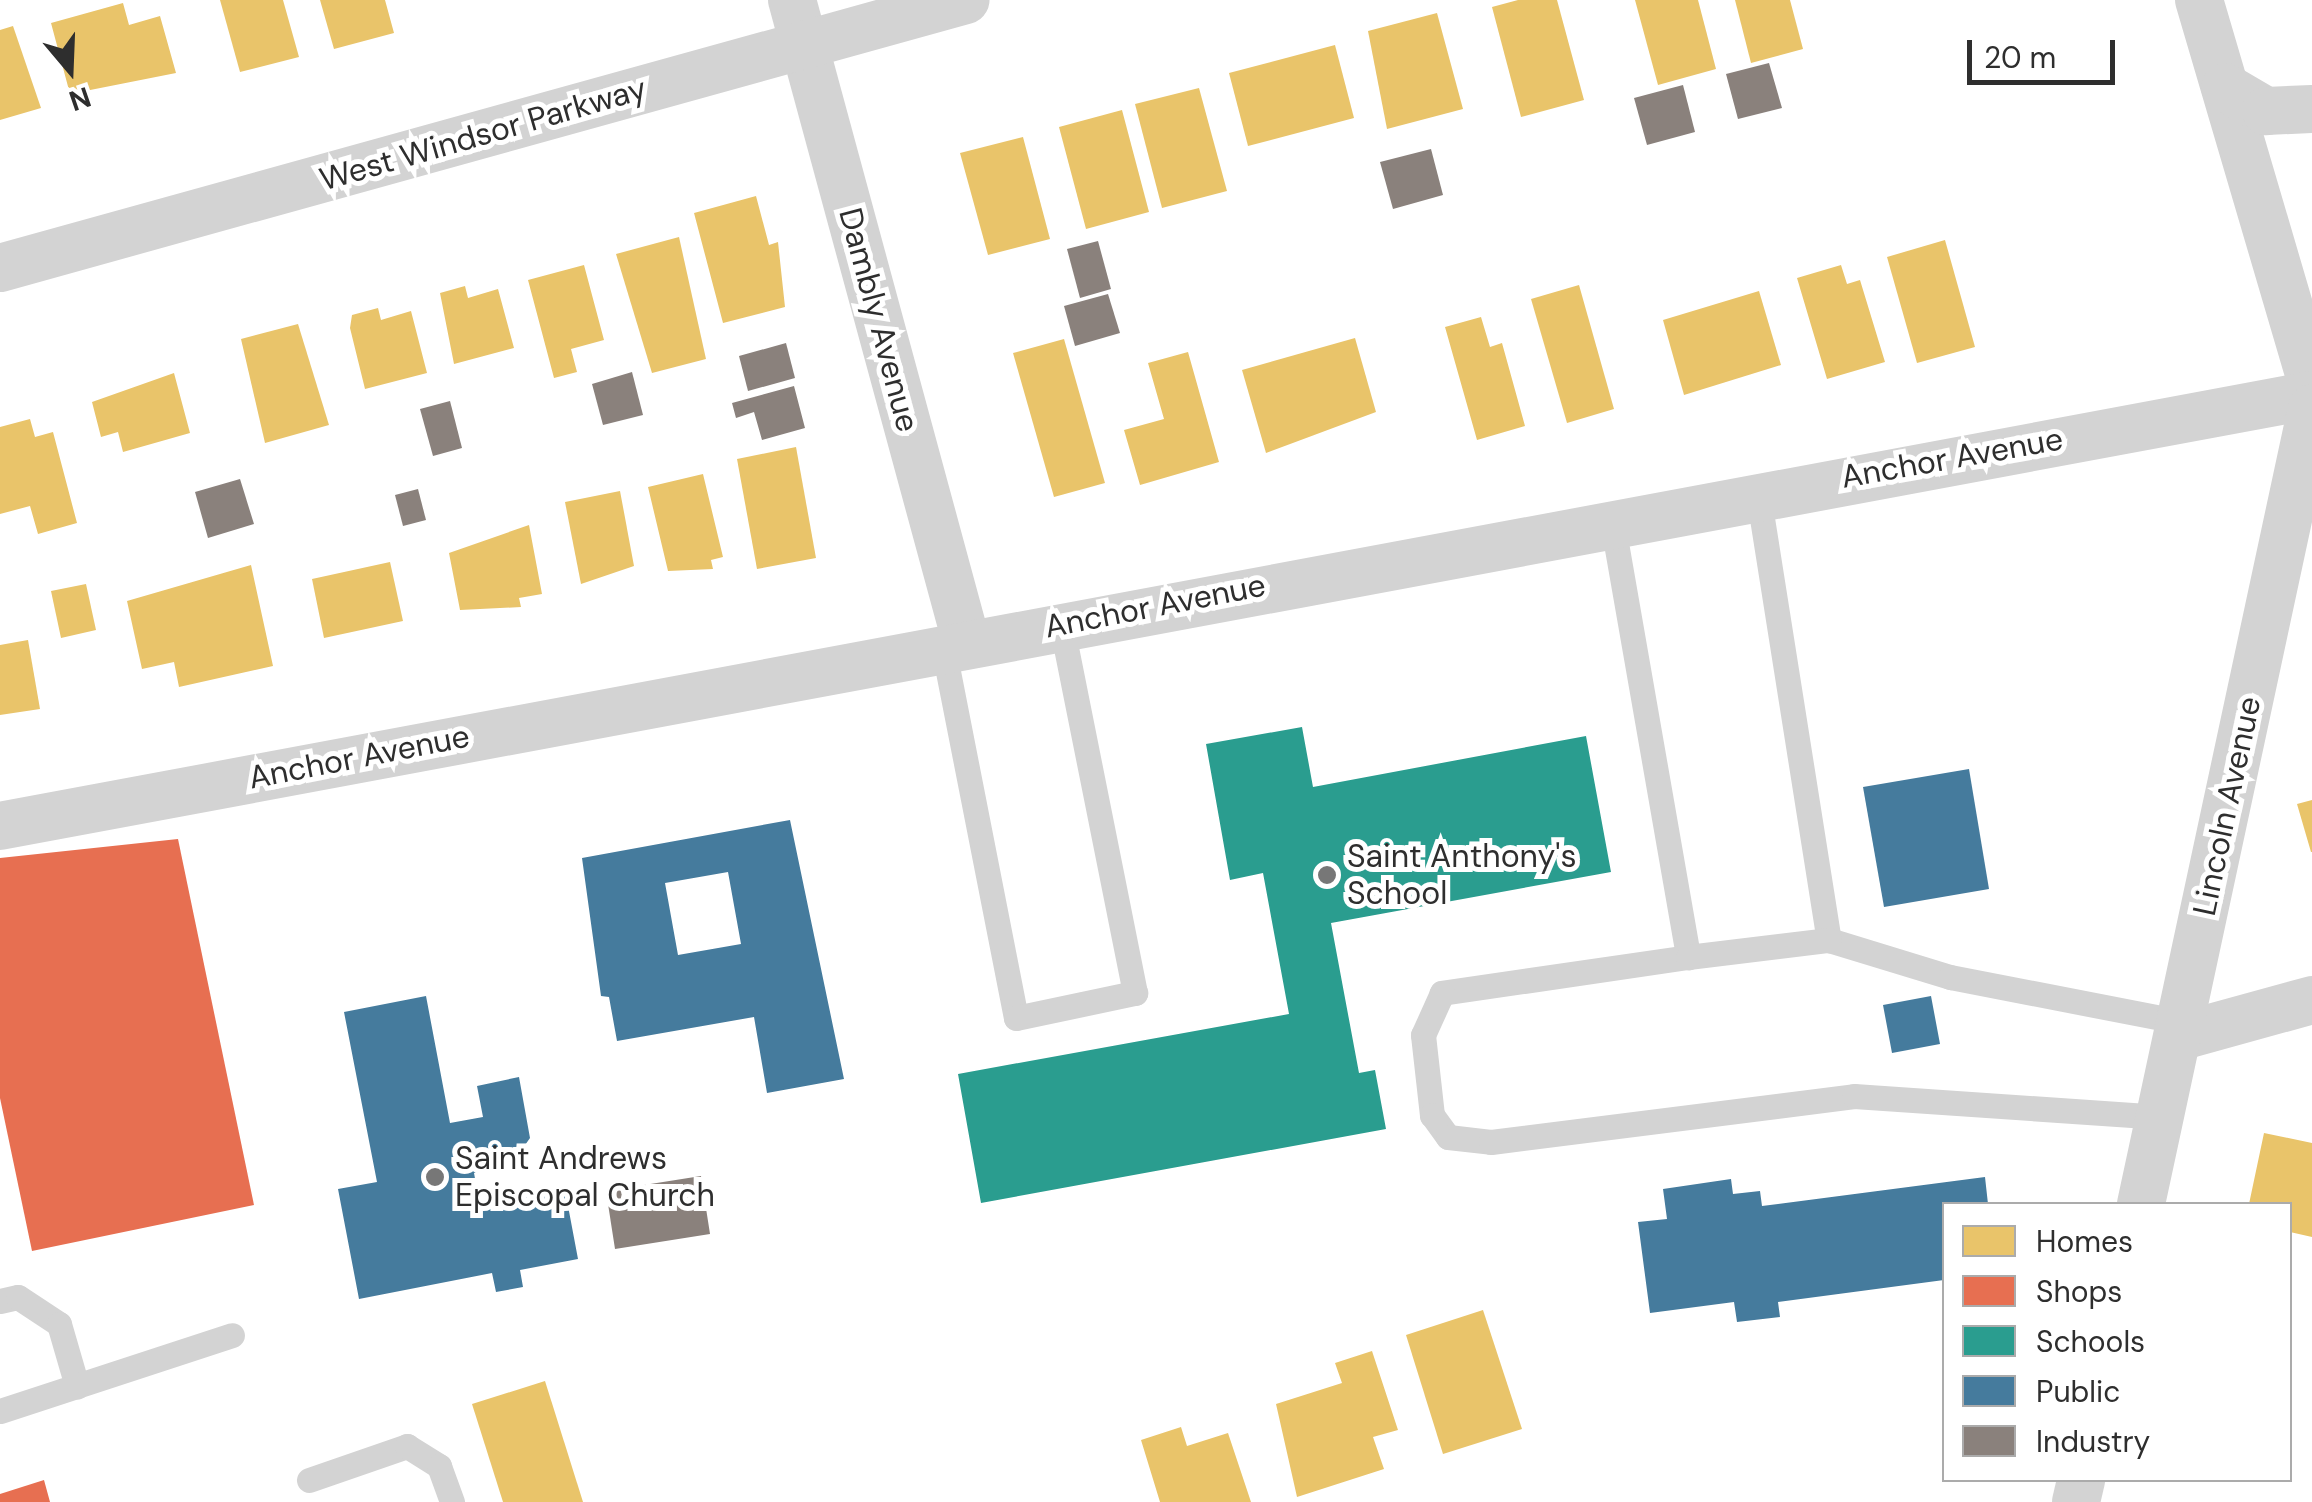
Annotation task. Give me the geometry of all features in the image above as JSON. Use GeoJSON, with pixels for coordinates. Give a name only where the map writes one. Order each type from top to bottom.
{"type":"FeatureCollection","features":[{"type":"Feature","properties":{"kind":"street","name":"West Windsor Parkway"},"geometry":{"type":"LineString","coordinates":[[0,268],[798,22],[966,0]]}},
{"type":"Feature","properties":{"kind":"street"},"geometry":{"type":"LineString","coordinates":[[2199,0],[2312,385]]}},
{"type":"Feature","properties":{"kind":"street","name":"Dambly Avenue"},"geometry":{"type":"LineString","coordinates":[[798,22],[954,643]]}},
{"type":"Feature","properties":{"kind":"street"},"geometry":{"type":"LineString","coordinates":[[2225,88],[2266,111],[2312,109]]}},
{"type":"Feature","properties":{"kind":"street","name":"Anchor Avenue"},"geometry":{"type":"LineString","coordinates":[[0,826],[1612,520],[2312,395]]}},
{"type":"Feature","properties":{"kind":"street","name":"Lincoln Avenue"},"geometry":{"type":"LineString","coordinates":[[2141,1202],[2312,408]]}},
{"type":"Feature","properties":{"kind":"street"},"geometry":{"type":"LineString","coordinates":[[2180,1029],[2312,1000]]}},
{"type":"Feature","properties":{"kind":"lane"},"geometry":{"type":"LineString","coordinates":[[1758,494],[1829,940]]}},
{"type":"Feature","properties":{"kind":"lane"},"geometry":{"type":"LineString","coordinates":[[1612,520],[1688,957]]}},
{"type":"Feature","properties":{"kind":"lane"},"geometry":{"type":"LineString","coordinates":[[954,643],[1016,1018],[1134,993],[1061,623]]}},
{"type":"Feature","properties":{"kind":"lane"},"geometry":{"type":"LineString","coordinates":[[2161,1116],[1854,1096],[1491,1142],[1448,1137],[1432,1115],[1423,1035],[1442,993],[1829,940],[1950,977],[2180,1029]]}},
{"type":"Feature","properties":{"kind":"lane"},"geometry":{"type":"LineString","coordinates":[[0,1301],[18,1297],[59,1324],[77,1386]]}},
{"type":"Feature","properties":{"kind":"lane"},"geometry":{"type":"LineString","coordinates":[[0,1411],[232,1334]]}},
{"type":"Feature","properties":{"kind":"lane"},"geometry":{"type":"LineString","coordinates":[[309,1480],[407,1446],[439,1466],[452,1502]]}},
{"type":"Feature","properties":{"kind":"building: Homes"},"geometry":{"type":"Polygon","coordinates":[[[220,0],[283,0],[299,57],[240,72],[220,0]]]}},
{"type":"Feature","properties":{"kind":"building: Homes"},"geometry":{"type":"Polygon","coordinates":[[[320,0],[385,0],[394,33],[334,49],[320,0]]]}},
{"type":"Feature","properties":{"kind":"building: Homes"},"geometry":{"type":"Polygon","coordinates":[[[1518,0],[1557,0],[1584,100],[1521,117],[1492,7],[1518,0]]]}},
{"type":"Feature","properties":{"kind":"building: Homes"},"geometry":{"type":"Polygon","coordinates":[[[1635,0],[1698,0],[1716,69],[1658,85],[1635,0]]]}},
{"type":"Feature","properties":{"kind":"building: Homes"},"geometry":{"type":"Polygon","coordinates":[[[1735,0],[1790,0],[1803,49],[1751,63],[1735,0]]]}},
{"type":"Feature","properties":{"kind":"building: Homes"},"geometry":{"type":"Polygon","coordinates":[[[123,3],[129,25],[160,16],[176,73],[70,94],[51,23],[123,3]]]}},
{"type":"Feature","properties":{"kind":"building: Homes"},"geometry":{"type":"Polygon","coordinates":[[[1437,13],[1463,109],[1387,129],[1368,31],[1437,13]]]}},
{"type":"Feature","properties":{"kind":"building: Homes"},"geometry":{"type":"Polygon","coordinates":[[[13,26],[41,108],[0,120],[0,30],[13,26]]]}},
{"type":"Feature","properties":{"kind":"building: Homes"},"geometry":{"type":"Polygon","coordinates":[[[1335,45],[1354,118],[1248,146],[1229,73],[1335,45]]]}},
{"type":"Feature","properties":{"kind":"building: Homes"},"geometry":{"type":"Polygon","coordinates":[[[1199,88],[1227,191],[1162,208],[1135,104],[1199,88]]]}},
{"type":"Feature","properties":{"kind":"building: Homes"},"geometry":{"type":"Polygon","coordinates":[[[1122,110],[1149,212],[1086,229],[1059,127],[1122,110]]]}},
{"type":"Feature","properties":{"kind":"building: Homes"},"geometry":{"type":"Polygon","coordinates":[[[1023,137],[1050,239],[988,255],[960,153],[1023,137]]]}},
{"type":"Feature","properties":{"kind":"building: Homes"},"geometry":{"type":"Polygon","coordinates":[[[756,196],[769,245],[778,242],[785,307],[723,323],[694,213],[756,196]]]}},
{"type":"Feature","properties":{"kind":"building: Homes"},"geometry":{"type":"Polygon","coordinates":[[[679,237],[706,359],[652,373],[616,254],[679,237]]]}},
{"type":"Feature","properties":{"kind":"building: Homes"},"geometry":{"type":"Polygon","coordinates":[[[1945,240],[1975,347],[1917,363],[1887,257],[1945,240]]]}},
{"type":"Feature","properties":{"kind":"building: Homes"},"geometry":{"type":"Polygon","coordinates":[[[584,265],[604,340],[571,349],[577,372],[554,378],[528,280],[584,265]]]}},
{"type":"Feature","properties":{"kind":"building: Homes"},"geometry":{"type":"Polygon","coordinates":[[[1841,265],[1847,284],[1860,280],[1885,362],[1827,379],[1797,278],[1841,265]]]}},
{"type":"Feature","properties":{"kind":"building: Homes"},"geometry":{"type":"Polygon","coordinates":[[[1579,285],[1614,409],[1567,423],[1531,299],[1579,285]]]}},
{"type":"Feature","properties":{"kind":"building: Homes"},"geometry":{"type":"Polygon","coordinates":[[[465,286],[468,298],[498,289],[514,348],[454,364],[440,293],[465,286]]]}},
{"type":"Feature","properties":{"kind":"building: Homes"},"geometry":{"type":"Polygon","coordinates":[[[1759,291],[1781,365],[1684,395],[1663,320],[1759,291]]]}},
{"type":"Feature","properties":{"kind":"building: Homes"},"geometry":{"type":"Polygon","coordinates":[[[378,308],[381,320],[411,311],[427,373],[365,389],[350,328],[352,315],[378,308]]]}},
{"type":"Feature","properties":{"kind":"building: Homes"},"geometry":{"type":"Polygon","coordinates":[[[1481,317],[1490,347],[1502,343],[1525,426],[1477,440],[1445,327],[1481,317]]]}},
{"type":"Feature","properties":{"kind":"building: Homes"},"geometry":{"type":"Polygon","coordinates":[[[298,324],[329,425],[265,443],[241,339],[298,324]]]}},
{"type":"Feature","properties":{"kind":"building: Homes"},"geometry":{"type":"Polygon","coordinates":[[[1355,338],[1376,412],[1266,453],[1242,370],[1355,338]]]}},
{"type":"Feature","properties":{"kind":"building: Homes"},"geometry":{"type":"Polygon","coordinates":[[[1064,339],[1105,483],[1054,497],[1013,353],[1064,339]]]}},
{"type":"Feature","properties":{"kind":"building: Homes"},"geometry":{"type":"Polygon","coordinates":[[[1188,352],[1219,462],[1140,485],[1124,430],[1164,419],[1148,363],[1188,352]]]}},
{"type":"Feature","properties":{"kind":"building: Homes"},"geometry":{"type":"Polygon","coordinates":[[[174,373],[190,433],[123,452],[118,432],[101,437],[92,402],[174,373]]]}},
{"type":"Feature","properties":{"kind":"building: Homes"},"geometry":{"type":"Polygon","coordinates":[[[30,419],[35,437],[53,432],[77,523],[38,534],[30,506],[0,514],[0,427],[30,419]]]}},
{"type":"Feature","properties":{"kind":"building: Homes"},"geometry":{"type":"Polygon","coordinates":[[[796,447],[816,558],[757,569],[737,459],[796,447]]]}},
{"type":"Feature","properties":{"kind":"building: Homes"},"geometry":{"type":"Polygon","coordinates":[[[703,474],[723,557],[711,560],[713,569],[668,571],[648,487],[703,474]]]}},
{"type":"Feature","properties":{"kind":"building: Homes"},"geometry":{"type":"Polygon","coordinates":[[[620,491],[634,566],[581,584],[565,502],[620,491]]]}},
{"type":"Feature","properties":{"kind":"building: Homes"},"geometry":{"type":"Polygon","coordinates":[[[529,525],[542,594],[519,598],[521,607],[460,610],[449,553],[529,525]]]}},
{"type":"Feature","properties":{"kind":"building: Homes"},"geometry":{"type":"Polygon","coordinates":[[[390,562],[403,621],[324,638],[312,579],[390,562]]]}},
{"type":"Feature","properties":{"kind":"building: Homes"},"geometry":{"type":"Polygon","coordinates":[[[251,565],[273,666],[179,687],[174,662],[142,669],[127,601],[251,565]]]}},
{"type":"Feature","properties":{"kind":"building: Homes"},"geometry":{"type":"Polygon","coordinates":[[[86,584],[96,630],[61,638],[51,591],[86,584]]]}},
{"type":"Feature","properties":{"kind":"building: Homes"},"geometry":{"type":"Polygon","coordinates":[[[28,640],[40,709],[0,715],[0,645],[28,640]]]}},
{"type":"Feature","properties":{"kind":"building: Homes"},"geometry":{"type":"Polygon","coordinates":[[[2312,800],[2312,852],[2311,852],[2297,804],[2312,800]]]}},
{"type":"Feature","properties":{"kind":"building: Homes"},"geometry":{"type":"Polygon","coordinates":[[[2264,1133],[2312,1143],[2312,1237],[2292,1232],[2292,1202],[2249,1202],[2264,1133]]]}},
{"type":"Feature","properties":{"kind":"building: Homes"},"geometry":{"type":"Polygon","coordinates":[[[1483,1310],[1522,1429],[1443,1454],[1406,1335],[1483,1310]]]}},
{"type":"Feature","properties":{"kind":"building: Homes"},"geometry":{"type":"Polygon","coordinates":[[[1372,1351],[1398,1430],[1373,1437],[1384,1469],[1297,1497],[1276,1404],[1342,1383],[1335,1363],[1372,1351]]]}},
{"type":"Feature","properties":{"kind":"building: Homes"},"geometry":{"type":"Polygon","coordinates":[[[545,1381],[583,1502],[503,1502],[472,1404],[545,1381]]]}},
{"type":"Feature","properties":{"kind":"building: Homes"},"geometry":{"type":"Polygon","coordinates":[[[1181,1427],[1187,1446],[1228,1433],[1251,1502],[1160,1502],[1141,1440],[1181,1427]]]}},
{"type":"Feature","properties":{"kind":"building: Shops"},"geometry":{"type":"Polygon","coordinates":[[[178,839],[254,1205],[32,1251],[0,1098],[0,858],[178,839]]]}},
{"type":"Feature","properties":{"kind":"building: Shops"},"geometry":{"type":"Polygon","coordinates":[[[44,1480],[50,1502],[0,1502],[0,1494],[44,1480]]]}},
{"type":"Feature","properties":{"kind":"building: Schools"},"geometry":{"type":"Polygon","coordinates":[[[1302,727],[1313,787],[1586,736],[1611,872],[1331,923],[1359,1073],[1375,1070],[1386,1129],[981,1203],[958,1074],[1289,1014],[1263,873],[1230,880],[1206,744],[1302,727]]]}},
{"type":"Feature","properties":{"kind":"building: Public"},"geometry":{"type":"Polygon","coordinates":[[[1969,769],[1989,889],[1884,907],[1863,787],[1969,769]]]}},
{"type":"Feature","properties":{"kind":"building: Public"},"geometry":{"type":"Polygon","coordinates":[[[790,820],[844,1079],[767,1093],[754,1017],[617,1041],[609,997],[601,996],[582,858],[790,820]],[[728,872],[665,883],[678,955],[741,944],[728,872]]]}},
{"type":"Feature","properties":{"kind":"building: Public"},"geometry":{"type":"Polygon","coordinates":[[[426,996],[450,1123],[483,1117],[477,1086],[519,1077],[530,1138],[511,1165],[474,1173],[480,1206],[565,1190],[578,1259],[520,1270],[523,1287],[496,1292],[492,1273],[359,1299],[338,1189],[377,1182],[344,1012],[426,996]]]}},
{"type":"Feature","properties":{"kind":"building: Public"},"geometry":{"type":"Polygon","coordinates":[[[1931,996],[1940,1044],[1892,1053],[1883,1005],[1931,996]]]}},
{"type":"Feature","properties":{"kind":"building: Public"},"geometry":{"type":"Polygon","coordinates":[[[1985,1177],[1988,1202],[1942,1202],[1942,1280],[1778,1302],[1780,1317],[1737,1322],[1734,1302],[1650,1313],[1638,1222],[1667,1219],[1663,1189],[1731,1179],[1733,1194],[1760,1191],[1762,1206],[1985,1177]]]}},
{"type":"Feature","properties":{"kind":"building: Industry"},"geometry":{"type":"Polygon","coordinates":[[[1769,63],[1782,108],[1738,119],[1726,74],[1769,63]]]}},
{"type":"Feature","properties":{"kind":"building: Industry"},"geometry":{"type":"Polygon","coordinates":[[[1683,85],[1695,132],[1647,145],[1634,98],[1683,85]]]}},
{"type":"Feature","properties":{"kind":"building: Industry"},"geometry":{"type":"Polygon","coordinates":[[[1431,149],[1443,195],[1393,209],[1380,162],[1431,149]]]}},
{"type":"Feature","properties":{"kind":"building: Industry"},"geometry":{"type":"Polygon","coordinates":[[[1098,241],[1111,289],[1080,298],[1067,249],[1098,241]]]}},
{"type":"Feature","properties":{"kind":"building: Industry"},"geometry":{"type":"Polygon","coordinates":[[[1108,294],[1120,333],[1075,346],[1064,306],[1108,294]]]}},
{"type":"Feature","properties":{"kind":"building: Industry"},"geometry":{"type":"Polygon","coordinates":[[[786,343],[795,378],[748,391],[739,356],[786,343]]]}},
{"type":"Feature","properties":{"kind":"building: Industry"},"geometry":{"type":"Polygon","coordinates":[[[632,372],[643,415],[603,425],[592,384],[632,372]]]}},
{"type":"Feature","properties":{"kind":"building: Industry"},"geometry":{"type":"Polygon","coordinates":[[[794,386],[805,428],[762,440],[754,412],[736,418],[732,403],[794,386]]]}},
{"type":"Feature","properties":{"kind":"building: Industry"},"geometry":{"type":"Polygon","coordinates":[[[450,401],[462,448],[433,456],[420,409],[450,401]]]}},
{"type":"Feature","properties":{"kind":"building: Industry"},"geometry":{"type":"Polygon","coordinates":[[[240,479],[254,524],[208,538],[195,492],[240,479]]]}},
{"type":"Feature","properties":{"kind":"building: Industry"},"geometry":{"type":"Polygon","coordinates":[[[418,489],[426,520],[403,526],[395,495],[418,489]]]}},
{"type":"Feature","properties":{"kind":"building: Industry"},"geometry":{"type":"Polygon","coordinates":[[[701,1176],[710,1234],[615,1249],[606,1191],[701,1176]]]}},
{"type":"Feature","properties":{"kind":"place","name":"Saint Anthony's School"},"geometry":{"type":"Point","coordinates":[1327,875]}},
{"type":"Feature","properties":{"kind":"place","name":"Saint Andrews Episcopal Church"},"geometry":{"type":"Point","coordinates":[435,1177]}}]}
